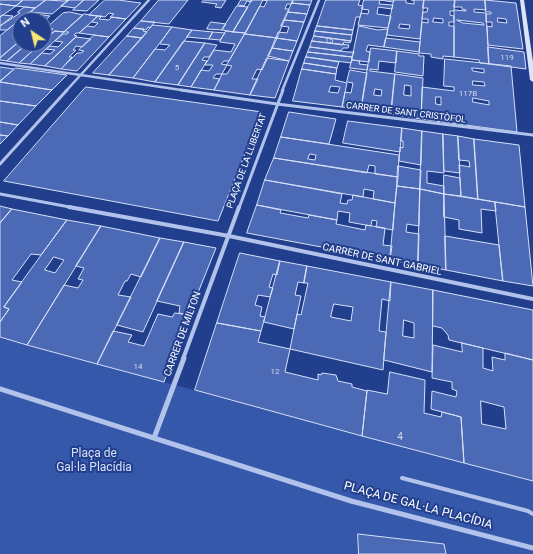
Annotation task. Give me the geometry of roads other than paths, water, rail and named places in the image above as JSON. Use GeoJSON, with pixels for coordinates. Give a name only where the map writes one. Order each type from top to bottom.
{"type":"FeatureCollection","features":[{"type":"Feature","properties":{"kind":"street"},"geometry":{"type":"LineString","coordinates":[[0,164],[149,0]]}},
{"type":"Feature","properties":{"kind":"street"},"geometry":{"type":"LineString","coordinates":[[277,104],[319,0]]}},
{"type":"Feature","properties":{"kind":"street"},"geometry":{"type":"LineString","coordinates":[[522,0],[533,80]]}},
{"type":"Feature","properties":{"kind":"street","name":"PLAÇA DE LA LLIBERTAT"},"geometry":{"type":"LineString","coordinates":[[0,63],[277,104],[229,236]]}},
{"type":"Feature","properties":{"kind":"street","name":"CARRER DE SANT CRISTÒFOL"},"geometry":{"type":"LineString","coordinates":[[277,104],[533,135]]}},
{"type":"Feature","properties":{"kind":"street"},"geometry":{"type":"LineString","coordinates":[[0,194],[229,236]]}},
{"type":"Feature","properties":{"kind":"street","name":"CARRER DE SANT GABRIEL"},"geometry":{"type":"LineString","coordinates":[[229,236],[533,299]]}},
{"type":"Feature","properties":{"kind":"street","name":"CARRER DE MILTON"},"geometry":{"type":"LineString","coordinates":[[154,438],[229,236]]}},
{"type":"Feature","properties":{"kind":"street","name":"PLAÇA DE GAL·LA PLACÍDIA"},"geometry":{"type":"LineString","coordinates":[[0,389],[352,501],[533,548]]}},
{"type":"Feature","properties":{"kind":"lane"},"geometry":{"type":"LineString","coordinates":[[402,478],[528,511],[533,514]]}},
{"type":"Feature","properties":{"kind":"park label","name":"Plaça de Gal·la Placídia"},"geometry":{"type":"Point","coordinates":[94,461]}}]}
